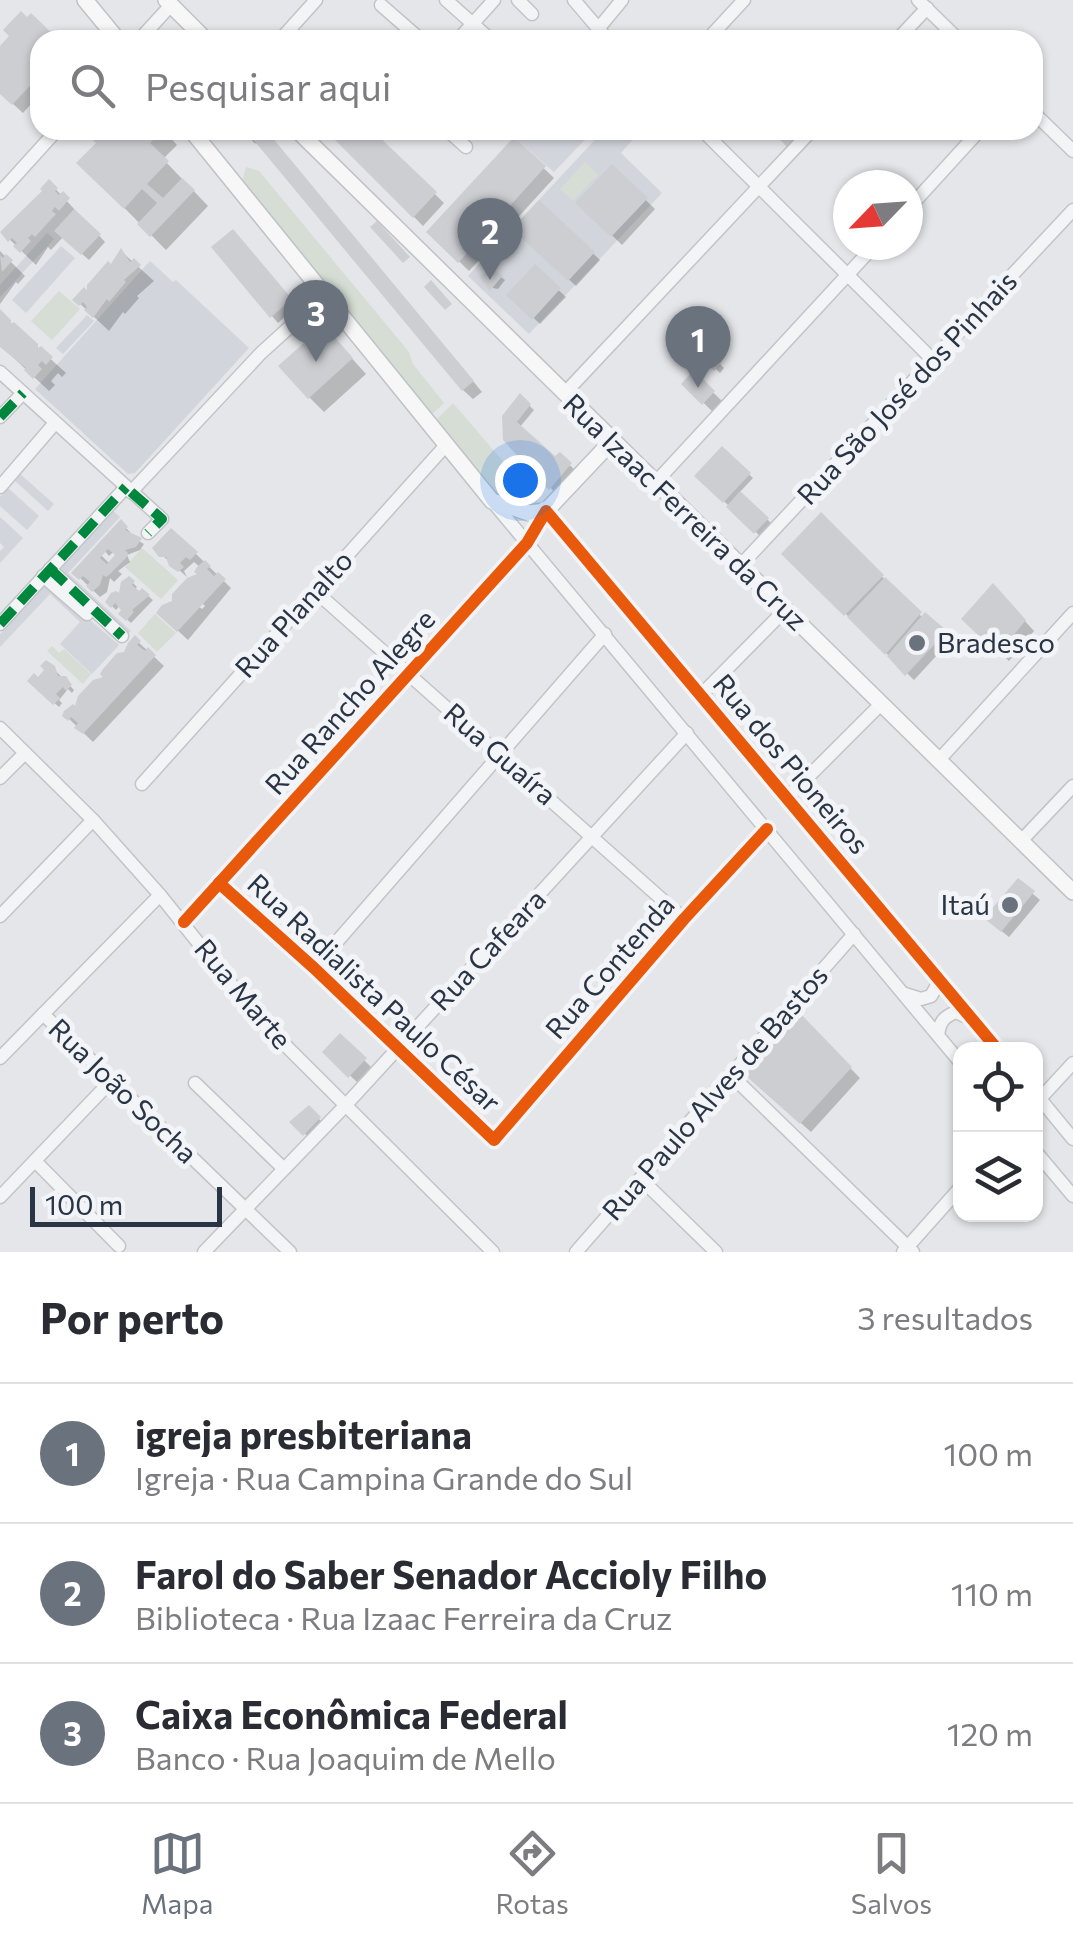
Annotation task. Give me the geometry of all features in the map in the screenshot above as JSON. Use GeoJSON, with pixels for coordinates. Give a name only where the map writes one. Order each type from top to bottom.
{"type":"FeatureCollection","features":[{"type":"Feature","properties":{"kind":"main road"},"geometry":{"type":"LineString","coordinates":[[88,0],[104,0]]}},
{"type":"Feature","properties":{"kind":"main road"},"geometry":{"type":"LineString","coordinates":[[88,0],[110,30]]}},
{"type":"Feature","properties":{"kind":"main road"},"geometry":{"type":"LineString","coordinates":[[168,2],[196,30]]}},
{"type":"Feature","properties":{"kind":"main road"},"geometry":{"type":"LineString","coordinates":[[199,140],[492,500],[529,513],[546,511]]}},
{"type":"Feature","properties":{"kind":"main road","name":"Rua Izaac Ferreira da Cruz"},"geometry":{"type":"LineString","coordinates":[[308,140],[1073,892]]}},
{"type":"Feature","properties":{"kind":"main road","name":"Rua Rancho Alegre"},"geometry":{"type":"LineString","coordinates":[[546,511],[612,441]]}},
{"type":"Feature","properties":{"kind":"street"},"geometry":{"type":"LineString","coordinates":[[289,30],[316,0]]}},
{"type":"Feature","properties":{"kind":"street"},"geometry":{"type":"LineString","coordinates":[[446,0],[479,30]]}},
{"type":"Feature","properties":{"kind":"street"},"geometry":{"type":"LineString","coordinates":[[467,30],[494,0]]}},
{"type":"Feature","properties":{"kind":"street"},"geometry":{"type":"LineString","coordinates":[[518,0],[532,14]]}},
{"type":"Feature","properties":{"kind":"street"},"geometry":{"type":"LineString","coordinates":[[574,0],[598,29],[622,0]]}},
{"type":"Feature","properties":{"kind":"street"},"geometry":{"type":"LineString","coordinates":[[716,30],[744,0]]}},
{"type":"Feature","properties":{"kind":"street"},"geometry":{"type":"LineString","coordinates":[[147,30],[168,2]]}},
{"type":"Feature","properties":{"kind":"street"},"geometry":{"type":"LineString","coordinates":[[381,4],[410,30]]}},
{"type":"Feature","properties":{"kind":"street"},"geometry":{"type":"LineString","coordinates":[[904,30],[922,4],[949,30]]}},
{"type":"Feature","properties":{"kind":"street"},"geometry":{"type":"LineString","coordinates":[[1043,122],[1073,151]]}},
{"type":"Feature","properties":{"kind":"street"},"geometry":{"type":"LineString","coordinates":[[0,193],[48,140]]}},
{"type":"Feature","properties":{"kind":"street"},"geometry":{"type":"LineString","coordinates":[[458,140],[466,148]]}},
{"type":"Feature","properties":{"kind":"street"},"geometry":{"type":"LineString","coordinates":[[712,140],[932,359]]}},
{"type":"Feature","properties":{"kind":"street"},"geometry":{"type":"LineString","coordinates":[[564,394],[803,140]]}},
{"type":"Feature","properties":{"kind":"street"},"geometry":{"type":"LineString","coordinates":[[923,193],[971,140]]}},
{"type":"Feature","properties":{"kind":"street","name":"Rua São José dos Pinhais"},"geometry":{"type":"LineString","coordinates":[[740,566],[1073,210]]}},
{"type":"Feature","properties":{"kind":"street"},"geometry":{"type":"LineString","coordinates":[[655,483],[862,260]]}},
{"type":"Feature","properties":{"kind":"street"},"geometry":{"type":"LineString","coordinates":[[0,624],[261,352],[325,294]]}},
{"type":"Feature","properties":{"kind":"street"},"geometry":{"type":"LineString","coordinates":[[0,372],[162,518],[148,533]]}},
{"type":"Feature","properties":{"kind":"street"},"geometry":{"type":"LineString","coordinates":[[0,417],[23,393]]}},
{"type":"Feature","properties":{"kind":"street"},"geometry":{"type":"LineString","coordinates":[[0,487],[56,423]]}},
{"type":"Feature","properties":{"kind":"street","name":"Rua Planalto"},"geometry":{"type":"LineString","coordinates":[[142,784],[446,444]]}},
{"type":"Feature","properties":{"kind":"street"},"geometry":{"type":"LineString","coordinates":[[492,500],[953,1053]]}},
{"type":"Feature","properties":{"kind":"street","name":"Rua Rancho Alegre"},"geometry":{"type":"LineString","coordinates":[[184,922],[527,543],[546,511]]}},
{"type":"Feature","properties":{"kind":"street","name":"Rua dos Pioneiros"},"geometry":{"type":"LineString","coordinates":[[546,511],[991,1042]]}},
{"type":"Feature","properties":{"kind":"street"},"geometry":{"type":"LineString","coordinates":[[47,572],[119,638]]}},
{"type":"Feature","properties":{"kind":"street","name":"Rua Guaíra"},"geometry":{"type":"LineString","coordinates":[[315,591],[684,918]]}},
{"type":"Feature","properties":{"kind":"street"},"geometry":{"type":"LineString","coordinates":[[701,696],[785,610]]}},
{"type":"Feature","properties":{"kind":"street"},"geometry":{"type":"LineString","coordinates":[[938,760],[1073,613]]}},
{"type":"Feature","properties":{"kind":"street"},"geometry":{"type":"LineString","coordinates":[[314,968],[604,634]]}},
{"type":"Feature","properties":{"kind":"street"},"geometry":{"type":"LineString","coordinates":[[787,798],[881,704]]}},
{"type":"Feature","properties":{"kind":"street","name":"Rua Marte"},"geometry":{"type":"LineString","coordinates":[[0,728],[94,820],[184,922],[260,1020],[493,1252]]}},
{"type":"Feature","properties":{"kind":"street","name":"Rua Cafeara"},"geometry":{"type":"LineString","coordinates":[[204,1252],[344,1107],[687,734]]}},
{"type":"Feature","properties":{"kind":"street"},"geometry":{"type":"LineString","coordinates":[[0,778],[25,753]]}},
{"type":"Feature","properties":{"kind":"street"},"geometry":{"type":"LineString","coordinates":[[1021,842],[1073,786]]}},
{"type":"Feature","properties":{"kind":"street"},"geometry":{"type":"LineString","coordinates":[[0,916],[94,820]]}},
{"type":"Feature","properties":{"kind":"street","name":"Rua Contenda"},"geometry":{"type":"LineString","coordinates":[[494,1140],[684,918],[767,829]]}},
{"type":"Feature","properties":{"kind":"street","name":"Rua Radialista Paulo César"},"geometry":{"type":"LineString","coordinates":[[219,883],[494,1140]]}},
{"type":"Feature","properties":{"kind":"street"},"geometry":{"type":"LineString","coordinates":[[0,1058],[160,895]]}},
{"type":"Feature","properties":{"kind":"street","name":"Rua Paulo Alves de Bastos"},"geometry":{"type":"LineString","coordinates":[[576,1252],[854,934]]}},
{"type":"Feature","properties":{"kind":"street"},"geometry":{"type":"LineString","coordinates":[[903,992],[921,999],[930,996],[940,980]]}},
{"type":"Feature","properties":{"kind":"street"},"geometry":{"type":"LineString","coordinates":[[938,1035],[946,1016],[956,1012],[975,1022]]}},
{"type":"Feature","properties":{"kind":"street","name":"Rua João Socha"},"geometry":{"type":"LineString","coordinates":[[43,1014],[290,1252]]}},
{"type":"Feature","properties":{"kind":"street"},"geometry":{"type":"LineString","coordinates":[[1043,1093],[1073,1063]]}},
{"type":"Feature","properties":{"kind":"street"},"geometry":{"type":"LineString","coordinates":[[732,1076],[908,1250],[953,1196]]}},
{"type":"Feature","properties":{"kind":"street"},"geometry":{"type":"LineString","coordinates":[[0,1197],[112,1080]]}},
{"type":"Feature","properties":{"kind":"street"},"geometry":{"type":"LineString","coordinates":[[195,1083],[284,1168]]}},
{"type":"Feature","properties":{"kind":"street"},"geometry":{"type":"LineString","coordinates":[[1043,1106],[1073,1139]]}},
{"type":"Feature","properties":{"kind":"street"},"geometry":{"type":"LineString","coordinates":[[35,1160],[119,1246]]}},
{"type":"Feature","properties":{"kind":"street"},"geometry":{"type":"LineString","coordinates":[[1043,1160],[1070,1191]]}},
{"type":"Feature","properties":{"kind":"street"},"geometry":{"type":"LineString","coordinates":[[641,1179],[716,1252]]}},
{"type":"Feature","properties":{"kind":"shaded area"},"geometry":{"type":"Polygon","coordinates":[[[517,140],[584,140],[554,172],[517,140]]]}},
{"type":"Feature","properties":{"kind":"shaded area"},"geometry":{"type":"Polygon","coordinates":[[[595,140],[632,140],[621,153],[662,193],[529,334],[468,276],[595,140]]]}},
{"type":"Feature","properties":{"kind":"shaded area"},"geometry":{"type":"Polygon","coordinates":[[[585,162],[598,175],[573,201],[560,189],[585,162]]]}},
{"type":"Feature","properties":{"kind":"shaded area"},"geometry":{"type":"Polygon","coordinates":[[[246,167],[259,171],[409,352],[413,364],[444,403],[427,419],[240,190],[246,167]]]}},
{"type":"Feature","properties":{"kind":"shaded area"},"geometry":{"type":"Polygon","coordinates":[[[47,233],[54,239],[0,297],[0,285],[47,233]]]}},
{"type":"Feature","properties":{"kind":"shaded area"},"geometry":{"type":"Polygon","coordinates":[[[61,246],[75,258],[26,313],[12,300],[61,246]]]}},
{"type":"Feature","properties":{"kind":"shaded area"},"geometry":{"type":"Polygon","coordinates":[[[150,261],[249,348],[135,473],[128,474],[35,389],[150,261]]]}},
{"type":"Feature","properties":{"kind":"shaded area"},"geometry":{"type":"Polygon","coordinates":[[[59,291],[80,309],[52,340],[31,321],[59,291]]]}},
{"type":"Feature","properties":{"kind":"shaded area"},"geometry":{"type":"Polygon","coordinates":[[[87,315],[94,321],[63,354],[56,348],[87,315]]]}},
{"type":"Feature","properties":{"kind":"shaded area"},"geometry":{"type":"Polygon","coordinates":[[[453,403],[544,509],[492,499],[432,424],[453,403]]]}},
{"type":"Feature","properties":{"kind":"shaded area"},"geometry":{"type":"Polygon","coordinates":[[[19,473],[54,504],[48,511],[13,479],[19,473]]]}},
{"type":"Feature","properties":{"kind":"shaded area"},"geometry":{"type":"Polygon","coordinates":[[[8,488],[39,516],[27,530],[0,506],[0,497],[8,488]]]}},
{"type":"Feature","properties":{"kind":"shaded area"},"geometry":{"type":"Polygon","coordinates":[[[113,511],[120,517],[68,573],[131,631],[125,637],[58,572],[113,511]]]}},
{"type":"Feature","properties":{"kind":"shaded area"},"geometry":{"type":"Polygon","coordinates":[[[0,517],[23,538],[0,563],[4,547],[0,543],[0,517]]]}},
{"type":"Feature","properties":{"kind":"shaded area"},"geometry":{"type":"Polygon","coordinates":[[[142,548],[178,580],[161,599],[125,567],[142,548]]]}},
{"type":"Feature","properties":{"kind":"shaded area"},"geometry":{"type":"Polygon","coordinates":[[[47,583],[119,645],[92,674],[60,644],[80,622],[50,594],[0,647],[0,634],[47,583]]]}},
{"type":"Feature","properties":{"kind":"shaded area"},"geometry":{"type":"Polygon","coordinates":[[[155,614],[176,633],[157,652],[138,633],[155,614]]]}},
{"type":"Feature","properties":{"kind":"shaded area"},"geometry":{"type":"Polygon","coordinates":[[[52,646],[59,653],[64,649],[91,674],[83,684],[47,651],[52,646]]]}},
{"type":"Feature","properties":{"kind":"building"},"geometry":{"type":"Polygon","coordinates":[[[21,11],[27,17],[31,13],[49,30],[30,30],[30,86],[12,105],[0,94],[0,46],[9,36],[3,30],[21,11]]]}},
{"type":"Feature","properties":{"kind":"building"},"geometry":{"type":"Polygon","coordinates":[[[93,140],[153,140],[150,143],[169,161],[147,184],[163,198],[182,178],[195,190],[150,237],[137,224],[157,203],[142,189],[124,209],[76,163],[96,143],[93,140]]]}},
{"type":"Feature","properties":{"kind":"building"},"geometry":{"type":"Polygon","coordinates":[[[253,140],[274,140],[474,381],[462,391],[253,140]]]}},
{"type":"Feature","properties":{"kind":"building"},"geometry":{"type":"Polygon","coordinates":[[[335,140],[382,140],[437,192],[413,218],[335,140]]]}},
{"type":"Feature","properties":{"kind":"building"},"geometry":{"type":"Polygon","coordinates":[[[511,140],[517,140],[546,166],[458,263],[426,232],[511,140]]]}},
{"type":"Feature","properties":{"kind":"building"},"geometry":{"type":"Polygon","coordinates":[[[612,164],[648,198],[611,237],[575,203],[612,164]]]}},
{"type":"Feature","properties":{"kind":"building"},"geometry":{"type":"Polygon","coordinates":[[[49,179],[59,195],[63,191],[70,198],[59,211],[55,207],[52,211],[56,214],[35,237],[32,234],[28,238],[31,241],[20,253],[13,246],[17,243],[12,238],[8,242],[0,232],[42,191],[49,179]]]}},
{"type":"Feature","properties":{"kind":"building"},"geometry":{"type":"Polygon","coordinates":[[[539,200],[595,252],[568,281],[512,229],[539,200]]]}},
{"type":"Feature","properties":{"kind":"building"},"geometry":{"type":"Polygon","coordinates":[[[74,209],[101,234],[81,255],[54,231],[74,209]]]}},
{"type":"Feature","properties":{"kind":"building"},"geometry":{"type":"Polygon","coordinates":[[[377,221],[410,257],[403,263],[370,227],[377,221]]]}},
{"type":"Feature","properties":{"kind":"building"},"geometry":{"type":"Polygon","coordinates":[[[233,229],[292,299],[270,318],[211,247],[233,229]]]}},
{"type":"Feature","properties":{"kind":"building"},"geometry":{"type":"Polygon","coordinates":[[[121,248],[130,262],[134,258],[141,265],[93,318],[84,310],[87,307],[83,302],[79,306],[72,300],[84,287],[87,290],[87,285],[108,261],[111,264],[121,248]]]}},
{"type":"Feature","properties":{"kind":"building"},"geometry":{"type":"Polygon","coordinates":[[[6,254],[13,260],[2,272],[0,255],[3,258],[6,254]]]}},
{"type":"Feature","properties":{"kind":"building"},"geometry":{"type":"Polygon","coordinates":[[[535,264],[561,288],[532,320],[506,295],[535,264]]]}},
{"type":"Feature","properties":{"kind":"building"},"geometry":{"type":"Polygon","coordinates":[[[492,269],[503,275],[490,291],[479,276],[492,269]]]}},
{"type":"Feature","properties":{"kind":"building"},"geometry":{"type":"Polygon","coordinates":[[[431,280],[452,304],[445,310],[424,287],[431,280]]]}},
{"type":"Feature","properties":{"kind":"building"},"geometry":{"type":"Polygon","coordinates":[[[0,309],[11,324],[14,322],[38,348],[41,346],[53,357],[46,365],[42,361],[38,365],[42,369],[33,379],[26,368],[0,347],[0,309]]]}},
{"type":"Feature","properties":{"kind":"building"},"geometry":{"type":"Polygon","coordinates":[[[324,325],[353,358],[308,399],[278,366],[324,325]]]}},
{"type":"Feature","properties":{"kind":"building"},"geometry":{"type":"Polygon","coordinates":[[[705,346],[722,362],[714,371],[706,363],[698,372],[689,363],[705,346]]]}},
{"type":"Feature","properties":{"kind":"building"},"geometry":{"type":"Polygon","coordinates":[[[694,370],[715,391],[702,405],[681,384],[694,370]]]}},
{"type":"Feature","properties":{"kind":"building"},"geometry":{"type":"Polygon","coordinates":[[[520,393],[531,404],[517,422],[555,456],[560,452],[572,463],[549,490],[503,440],[502,416],[520,393]]]}},
{"type":"Feature","properties":{"kind":"building"},"geometry":{"type":"Polygon","coordinates":[[[722,446],[751,473],[723,503],[694,476],[722,446]]]}},
{"type":"Feature","properties":{"kind":"building"},"geometry":{"type":"Polygon","coordinates":[[[740,491],[769,518],[754,534],[726,507],[740,491]]]}},
{"type":"Feature","properties":{"kind":"building"},"geometry":{"type":"Polygon","coordinates":[[[821,512],[884,575],[844,616],[781,554],[821,512]]]}},
{"type":"Feature","properties":{"kind":"building"},"geometry":{"type":"Polygon","coordinates":[[[121,519],[128,527],[125,530],[142,538],[136,547],[125,550],[126,558],[106,577],[103,575],[92,592],[86,586],[90,582],[71,573],[121,519]],[[108,549],[100,558],[107,564],[115,555],[108,549]]]}},
{"type":"Feature","properties":{"kind":"building"},"geometry":{"type":"Polygon","coordinates":[[[171,528],[198,552],[180,563],[184,567],[178,572],[152,548],[171,528]]]}},
{"type":"Feature","properties":{"kind":"building"},"geometry":{"type":"Polygon","coordinates":[[[205,560],[214,576],[218,572],[226,579],[177,632],[156,613],[172,601],[172,594],[187,578],[197,574],[194,572],[205,560]]]}},
{"type":"Feature","properties":{"kind":"building"},"geometry":{"type":"Polygon","coordinates":[[[129,576],[135,581],[132,585],[150,595],[132,610],[126,621],[118,614],[121,610],[115,603],[111,608],[105,602],[111,593],[119,593],[121,582],[129,576]]]}},
{"type":"Feature","properties":{"kind":"building"},"geometry":{"type":"Polygon","coordinates":[[[885,577],[922,612],[885,655],[847,617],[885,577]]]}},
{"type":"Feature","properties":{"kind":"building"},"geometry":{"type":"Polygon","coordinates":[[[993,583],[1026,620],[998,654],[961,619],[993,583]]]}},
{"type":"Feature","properties":{"kind":"building","name":"Bradesco"},"geometry":{"type":"Polygon","coordinates":[[[925,612],[947,631],[905,676],[887,656],[925,612]]]}},
{"type":"Feature","properties":{"kind":"building"},"geometry":{"type":"Polygon","coordinates":[[[135,635],[141,641],[137,645],[145,651],[148,647],[156,655],[83,734],[74,728],[78,723],[71,717],[68,721],[62,716],[64,711],[75,706],[78,696],[93,680],[103,677],[103,669],[117,653],[124,652],[135,635]]]}},
{"type":"Feature","properties":{"kind":"building"},"geometry":{"type":"Polygon","coordinates":[[[46,660],[55,666],[58,676],[66,676],[72,685],[56,694],[60,698],[53,705],[27,681],[34,673],[38,677],[46,660]]]}},
{"type":"Feature","properties":{"kind":"building","name":"Itaú"},"geometry":{"type":"Polygon","coordinates":[[[1018,878],[1035,891],[1001,932],[984,918],[1018,878]]]}},
{"type":"Feature","properties":{"kind":"building"},"geometry":{"type":"Polygon","coordinates":[[[799,1012],[852,1067],[800,1124],[745,1075],[799,1012]]]}},
{"type":"Feature","properties":{"kind":"building"},"geometry":{"type":"Polygon","coordinates":[[[340,1033],[367,1058],[348,1078],[322,1052],[340,1033]]]}},
{"type":"Feature","properties":{"kind":"building"},"geometry":{"type":"Polygon","coordinates":[[[309,1105],[321,1117],[303,1136],[289,1122],[309,1105]]]}},
{"type":"Feature","properties":{"kind":"marked path"},"geometry":{"type":"LineString","coordinates":[[0,417],[23,393]]}},
{"type":"Feature","properties":{"kind":"marked path"},"geometry":{"type":"LineString","coordinates":[[0,624],[126,487]]}},
{"type":"Feature","properties":{"kind":"marked path"},"geometry":{"type":"LineString","coordinates":[[131,492],[162,519],[148,533]]}},
{"type":"Feature","properties":{"kind":"marked path"},"geometry":{"type":"LineString","coordinates":[[50,569],[122,636]]}},
{"type":"Feature","properties":{"kind":"cycle path"},"geometry":{"type":"LineString","coordinates":[[184,922],[527,543],[546,511],[991,1042]]}},
{"type":"Feature","properties":{"kind":"cycle path"},"geometry":{"type":"LineString","coordinates":[[219,883],[494,1140],[684,919],[767,829]]}},
{"type":"Feature","properties":{"kind":"place","name":"Farol do Saber Senador Accioly Filho"},"geometry":{"type":"Point","coordinates":[490,280]}},
{"type":"Feature","properties":{"kind":"place","name":"Caixa Econômica Federal"},"geometry":{"type":"Point","coordinates":[316,362]}},
{"type":"Feature","properties":{"kind":"place","name":"igreja presbiteriana"},"geometry":{"type":"Point","coordinates":[698,388]}},
{"type":"Feature","properties":{"kind":"place","name":"Bradesco"},"geometry":{"type":"Point","coordinates":[917,643]}},
{"type":"Feature","properties":{"kind":"place","name":"Itaú"},"geometry":{"type":"Point","coordinates":[1010,905]}}]}
